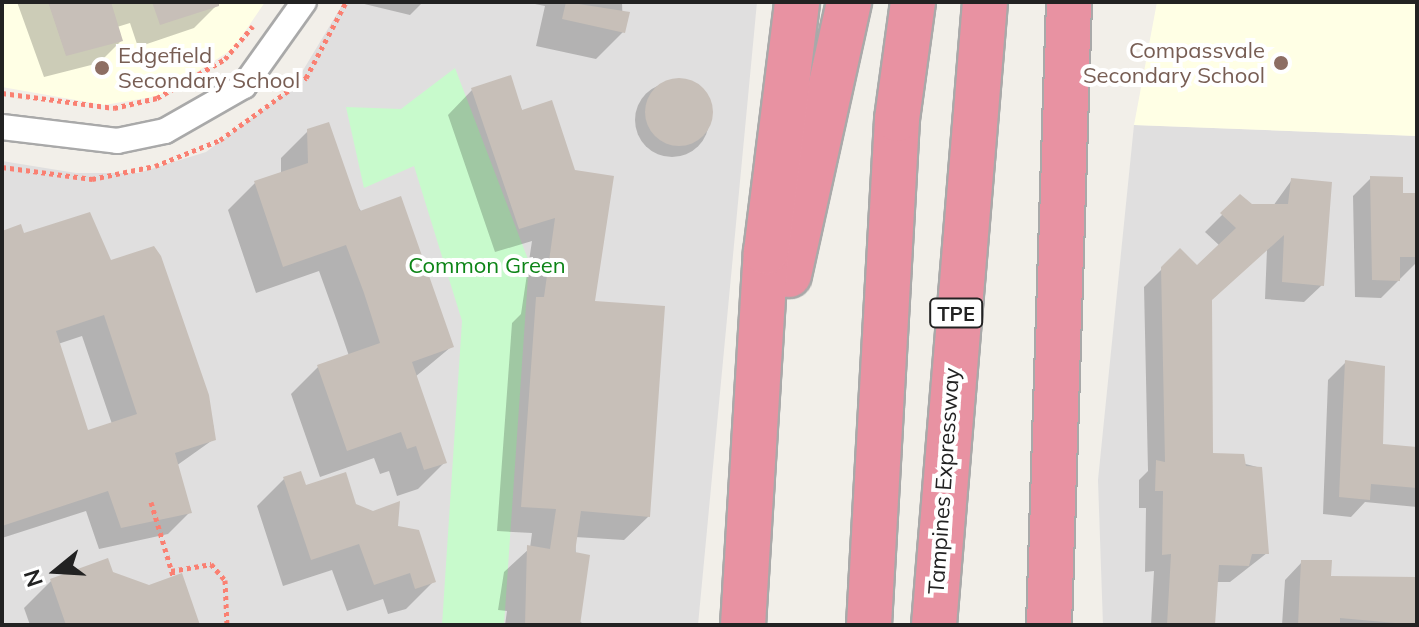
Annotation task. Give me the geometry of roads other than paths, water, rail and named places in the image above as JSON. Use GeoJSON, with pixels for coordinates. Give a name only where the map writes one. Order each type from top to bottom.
{"type":"FeatureCollection","features":[{"type":"Feature","properties":{"kind":"highway"},"geometry":{"type":"LineString","coordinates":[[743,625],[766,252],[797,2]]}},
{"type":"Feature","properties":{"kind":"highway"},"geometry":{"type":"LineString","coordinates":[[749,518],[783,302],[849,2]]}},
{"type":"Feature","properties":{"kind":"highway"},"geometry":{"type":"LineString","coordinates":[[869,625],[897,119],[913,2]]}},
{"type":"Feature","properties":{"kind":"highway","name":"Tampines Expressway"},"geometry":{"type":"LineString","coordinates":[[934,625],[985,2]]}},
{"type":"Feature","properties":{"kind":"highway"},"geometry":{"type":"LineString","coordinates":[[1049,625],[1069,2]]}},
{"type":"Feature","properties":{"kind":"highway"},"geometry":{"type":"LineString","coordinates":[[1068,76],[1081,2]]}},
{"type":"Feature","properties":{"kind":"street"},"geometry":{"type":"LineString","coordinates":[[2,127],[117,141],[165,131],[244,86],[304,2]]}},
{"type":"Feature","properties":{"kind":"place","name":"Compassvale Secondary School"},"geometry":{"type":"Point","coordinates":[1281,63]}},
{"type":"Feature","properties":{"kind":"place","name":"Edgefield Secondary School"},"geometry":{"type":"Point","coordinates":[102,68]}},
{"type":"Feature","properties":{"kind":"park label","name":"Common Green"},"geometry":{"type":"Point","coordinates":[487,266]}}]}
